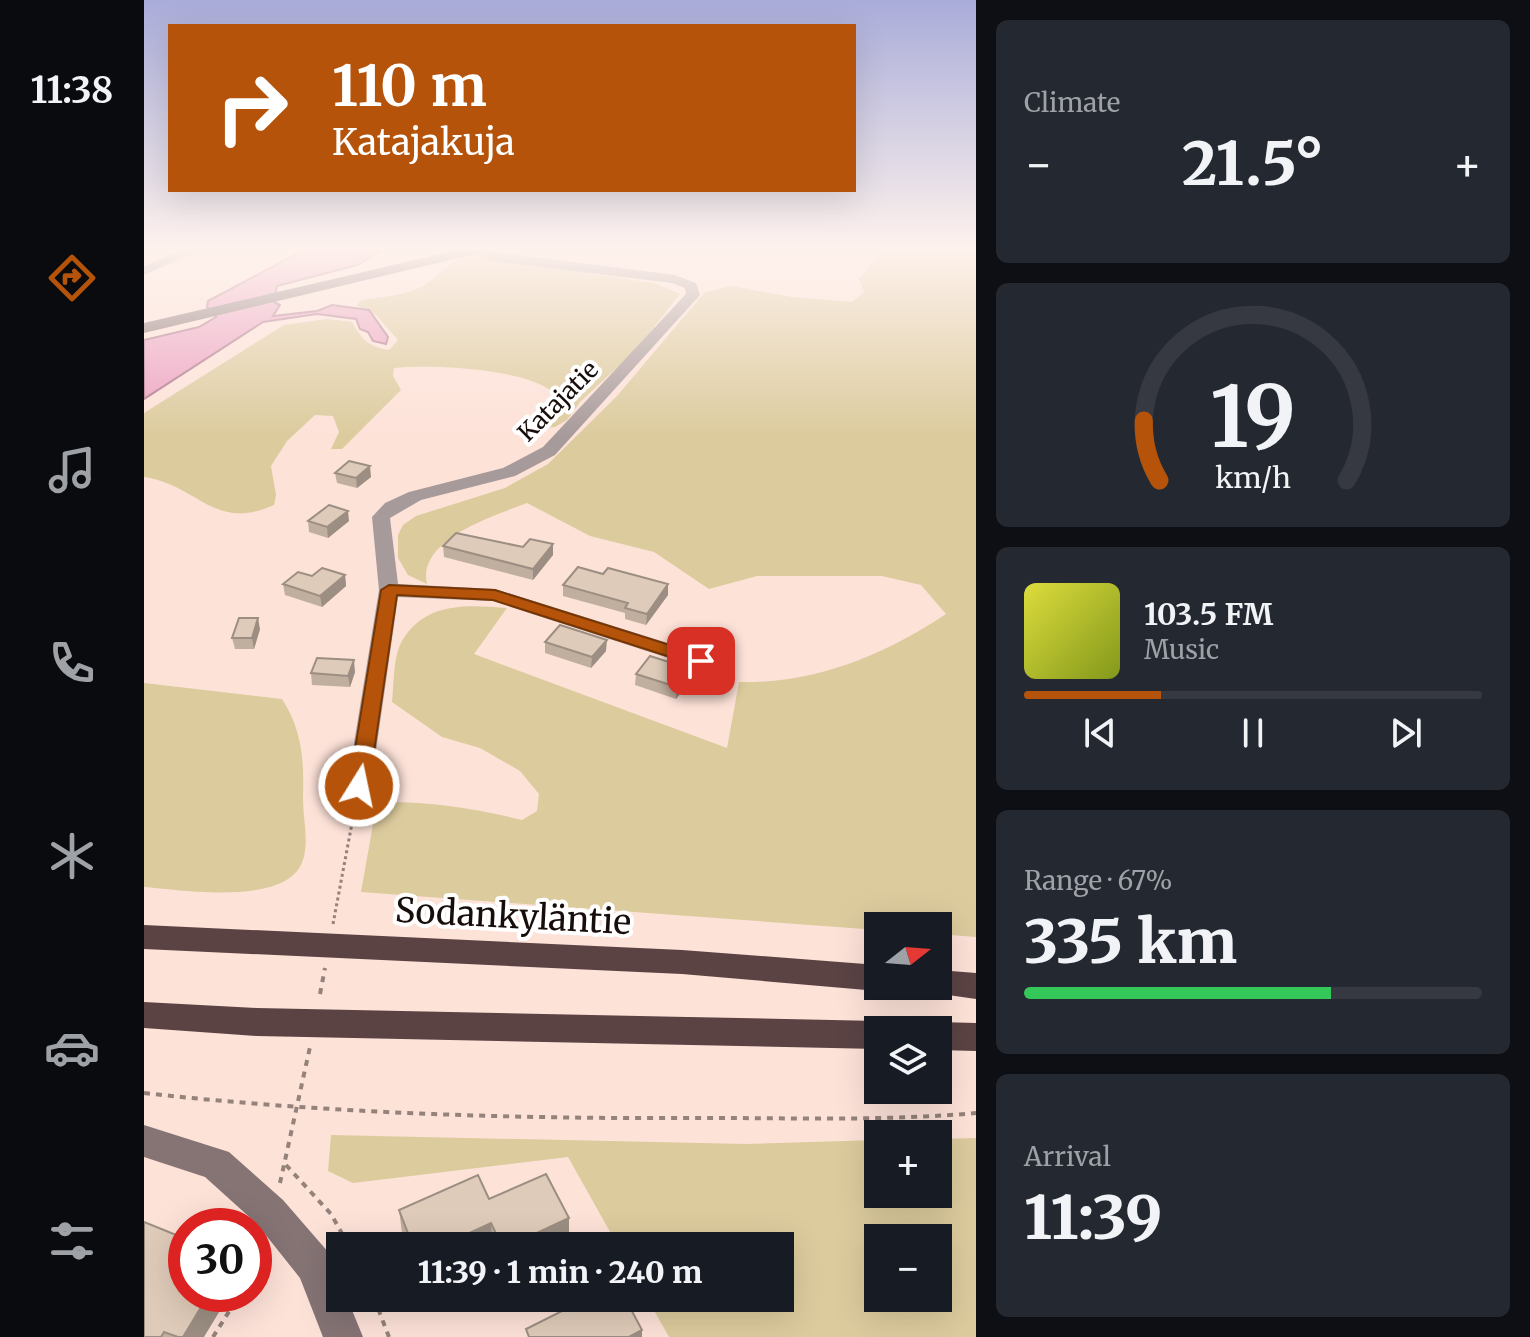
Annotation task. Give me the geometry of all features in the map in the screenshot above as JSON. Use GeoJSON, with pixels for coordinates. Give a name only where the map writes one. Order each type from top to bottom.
{"type":"FeatureCollection","features":[{"type":"Feature","properties":{"kind":"highway","name":"Sodankyläntie"},"geometry":{"type":"LineString","coordinates":[[144,937],[682,962],[864,977]]}},
{"type":"Feature","properties":{"kind":"highway"},"geometry":{"type":"LineString","coordinates":[[952,984],[976,986]]}},
{"type":"Feature","properties":{"kind":"highway"},"geometry":{"type":"LineString","coordinates":[[144,1015],[257,1022],[864,1035]]}},
{"type":"Feature","properties":{"kind":"highway"},"geometry":{"type":"LineString","coordinates":[[952,1036],[976,1037]]}},
{"type":"Feature","properties":{"kind":"main road"},"geometry":{"type":"LineString","coordinates":[[145,328],[215,311]]}},
{"type":"Feature","properties":{"kind":"main road"},"geometry":{"type":"LineString","coordinates":[[144,1141],[216,1164],[266,1208]]}},
{"type":"Feature","properties":{"kind":"main road"},"geometry":{"type":"LineString","coordinates":[[272,1214],[315,1266],[343,1337]]}},
{"type":"Feature","properties":{"kind":"street","name":"Katajatie"},"geometry":{"type":"LineString","coordinates":[[359,786],[389,590],[381,517],[392,507],[415,496],[509,472],[549,451],[678,311]]}},
{"type":"Feature","properties":{"kind":"street"},"geometry":{"type":"LineString","coordinates":[[389,590],[495,595],[701,661]]}},
{"type":"Feature","properties":{"kind":"path"},"geometry":{"type":"LineString","coordinates":[[333,925],[359,786]]}},
{"type":"Feature","properties":{"kind":"path"},"geometry":{"type":"LineString","coordinates":[[320,994],[325,968]]}},
{"type":"Feature","properties":{"kind":"path"},"geometry":{"type":"LineString","coordinates":[[271,1208],[286,1165],[312,1039]]}},
{"type":"Feature","properties":{"kind":"path"},"geometry":{"type":"LineString","coordinates":[[144,1093],[298,1110],[657,1117],[934,1117],[976,1113]]}},
{"type":"Feature","properties":{"kind":"path"},"geometry":{"type":"LineString","coordinates":[[286,1165],[331,1214],[341,1232]]}},
{"type":"Feature","properties":{"kind":"path"},"geometry":{"type":"LineString","coordinates":[[213,1337],[229,1312]]}},
{"type":"Feature","properties":{"kind":"path"},"geometry":{"type":"LineString","coordinates":[[379,1312],[389,1337]]}},
{"type":"Feature","properties":{"kind":"shaded area"},"geometry":{"type":"Polygon","coordinates":[[[211,311],[276,311],[273,316],[314,311],[370,311],[388,337],[386,344],[373,341],[368,332],[360,329],[356,319],[317,314],[263,322],[144,399],[144,340],[199,327],[216,317],[211,311]]]}},
{"type":"Feature","properties":{"kind":"shaded area"},"geometry":{"type":"Polygon","coordinates":[[[368,311],[666,311],[637,349],[580,402],[567,420],[555,427],[537,429],[525,423],[553,400],[554,393],[522,378],[477,370],[394,368],[393,376],[401,390],[342,449],[331,449],[339,432],[333,416],[315,415],[287,441],[271,466],[276,495],[274,505],[253,512],[221,510],[163,482],[144,477],[144,413],[284,325],[327,319],[352,322],[367,342],[389,350],[398,340],[376,315],[368,311]]]}},
{"type":"Feature","properties":{"kind":"shaded area"},"geometry":{"type":"Polygon","coordinates":[[[689,311],[976,311],[976,937],[952,935],[952,912],[864,912],[864,929],[361,892],[377,802],[451,806],[522,820],[537,811],[539,794],[520,771],[480,748],[442,737],[392,702],[399,647],[412,628],[435,612],[478,606],[507,608],[474,654],[727,748],[739,682],[794,678],[848,664],[898,642],[946,614],[921,585],[882,576],[757,576],[709,589],[654,552],[590,536],[527,503],[478,522],[446,542],[434,554],[427,568],[427,584],[408,575],[398,558],[398,535],[403,525],[416,516],[505,488],[548,464],[617,396],[689,311]]]}},
{"type":"Feature","properties":{"kind":"shaded area"},"geometry":{"type":"Polygon","coordinates":[[[144,683],[282,699],[298,735],[302,759],[306,845],[303,860],[293,875],[256,890],[232,892],[144,887],[144,683]]]}},
{"type":"Feature","properties":{"kind":"shaded area"},"geometry":{"type":"Polygon","coordinates":[[[331,1135],[746,1144],[864,1140],[864,1208],[952,1208],[952,1139],[976,1138],[976,1337],[669,1337],[655,1312],[794,1312],[794,1232],[610,1232],[568,1157],[353,1183],[328,1171],[331,1135]]]}},
{"type":"Feature","properties":{"kind":"building"},"geometry":{"type":"Polygon","coordinates":[[[349,461],[370,466],[356,478],[335,473],[349,461]]]}},
{"type":"Feature","properties":{"kind":"building"},"geometry":{"type":"Polygon","coordinates":[[[329,505],[348,511],[327,527],[308,521],[329,505]]]}},
{"type":"Feature","properties":{"kind":"building"},"geometry":{"type":"Polygon","coordinates":[[[456,533],[523,547],[530,539],[553,544],[533,569],[443,546],[456,533]]]}},
{"type":"Feature","properties":{"kind":"building"},"geometry":{"type":"Polygon","coordinates":[[[578,567],[603,574],[608,568],[668,584],[647,614],[625,608],[628,603],[563,585],[578,567]]]}},
{"type":"Feature","properties":{"kind":"building"},"geometry":{"type":"Polygon","coordinates":[[[322,568],[345,575],[320,596],[283,584],[298,572],[312,576],[322,568]]]}},
{"type":"Feature","properties":{"kind":"building"},"geometry":{"type":"Polygon","coordinates":[[[239,618],[258,618],[252,638],[232,638],[239,618]]]}},
{"type":"Feature","properties":{"kind":"building"},"geometry":{"type":"Polygon","coordinates":[[[560,625],[607,640],[592,657],[545,642],[560,625]]]}},
{"type":"Feature","properties":{"kind":"building"},"geometry":{"type":"Polygon","coordinates":[[[650,656],[691,669],[677,687],[636,674],[650,656]]]}},
{"type":"Feature","properties":{"kind":"building"},"geometry":{"type":"Polygon","coordinates":[[[317,658],[354,660],[348,676],[311,673],[317,658]]]}},
{"type":"Feature","properties":{"kind":"building"},"geometry":{"type":"Polygon","coordinates":[[[546,1174],[569,1218],[539,1232],[495,1232],[491,1223],[471,1232],[408,1232],[399,1210],[478,1175],[489,1199],[546,1174]]]}},
{"type":"Feature","properties":{"kind":"building"},"geometry":{"type":"Polygon","coordinates":[[[144,1222],[168,1232],[168,1312],[198,1312],[183,1337],[164,1332],[161,1337],[144,1337],[144,1222]]]}},
{"type":"Feature","properties":{"kind":"building"},"geometry":{"type":"Polygon","coordinates":[[[560,1312],[632,1312],[642,1330],[629,1337],[529,1337],[526,1329],[560,1312]]]}},
{"type":"Feature","properties":{"kind":"route"},"geometry":{"type":"LineString","coordinates":[[359,786],[377,686],[389,590],[495,595],[701,661]]}}]}
